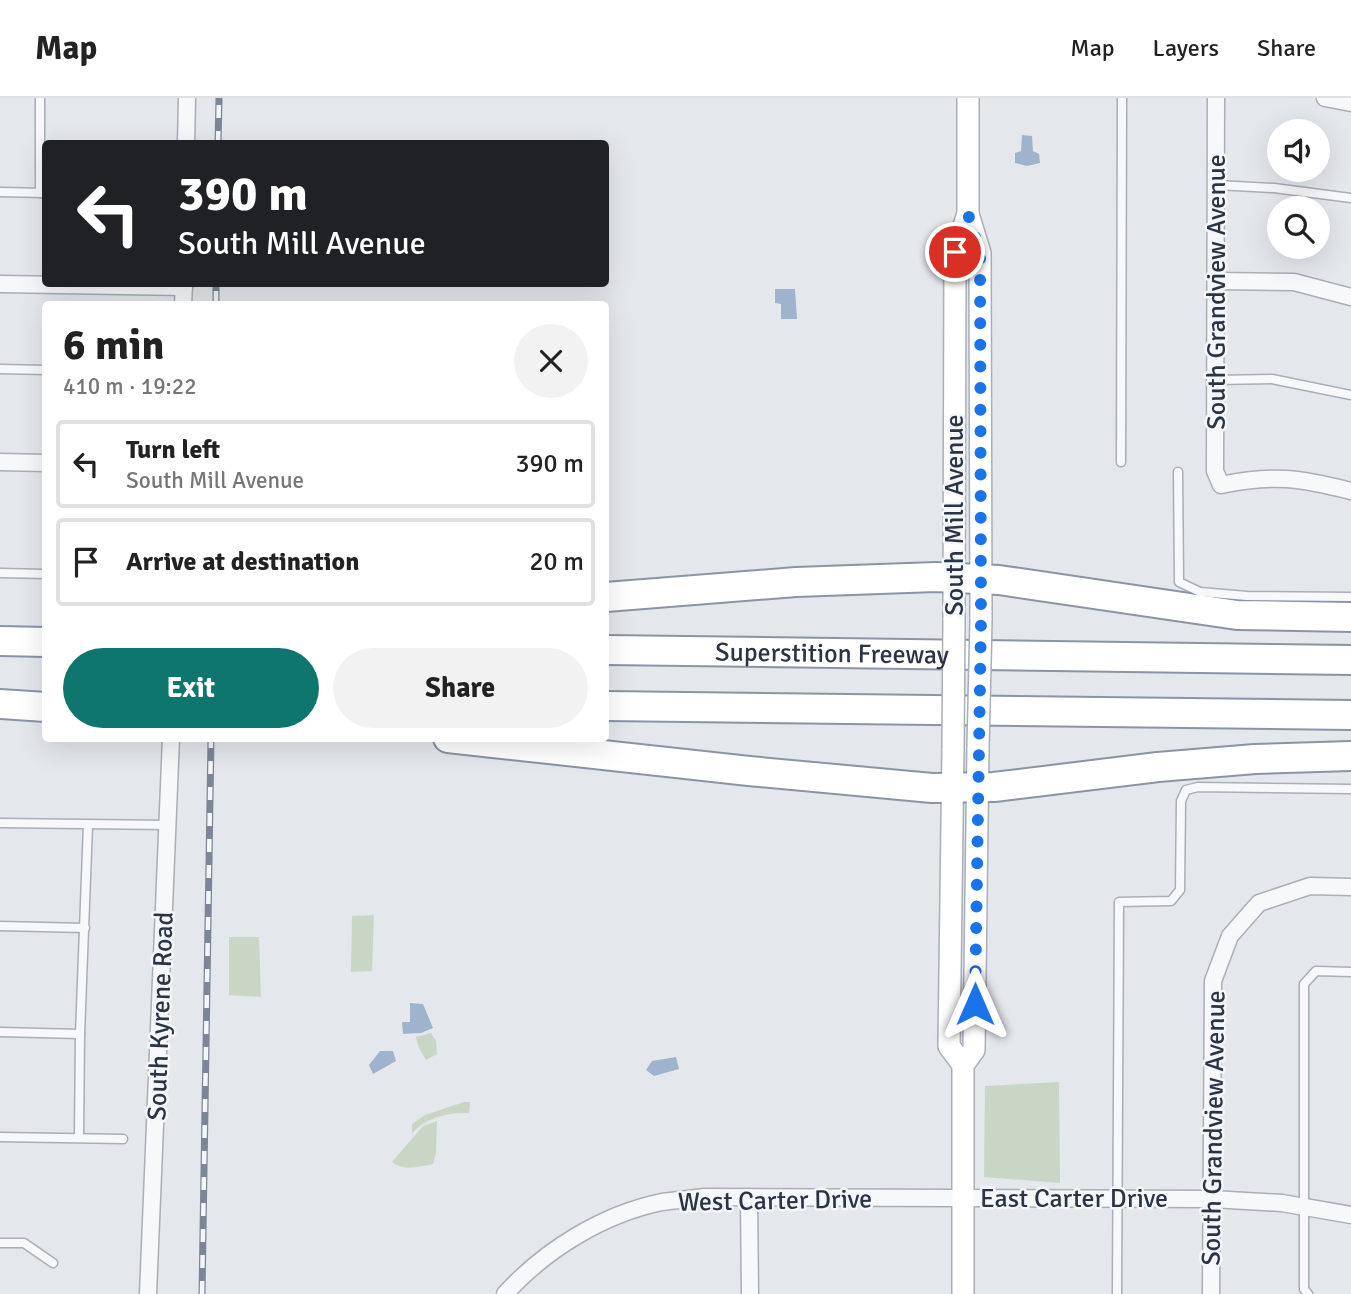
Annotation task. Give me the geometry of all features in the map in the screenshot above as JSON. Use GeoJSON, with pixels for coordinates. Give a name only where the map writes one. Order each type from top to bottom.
{"type":"FeatureCollection","features":[{"type":"Feature","properties":{"kind":"highway"},"geometry":{"type":"LineString","coordinates":[[609,597],[796,582],[968,578],[1197,611],[1237,615],[1351,617]]}},
{"type":"Feature","properties":{"kind":"highway"},"geometry":{"type":"LineString","coordinates":[[0,641],[42,642]]}},
{"type":"Feature","properties":{"kind":"highway","name":"Superstition Freeway"},"geometry":{"type":"LineString","coordinates":[[609,650],[1351,660]]}},
{"type":"Feature","properties":{"kind":"highway"},"geometry":{"type":"LineString","coordinates":[[0,698],[42,699]]}},
{"type":"Feature","properties":{"kind":"highway"},"geometry":{"type":"LineString","coordinates":[[0,704],[42,707]]}},
{"type":"Feature","properties":{"kind":"highway","name":"Superstition Freeway"},"geometry":{"type":"LineString","coordinates":[[609,706],[1351,715]]}},
{"type":"Feature","properties":{"kind":"highway"},"geometry":{"type":"LineString","coordinates":[[484,742],[932,788],[965,788],[1227,762],[1351,757]]}},
{"type":"Feature","properties":{"kind":"main road","name":"South Mill Avenue"},"geometry":{"type":"LineString","coordinates":[[965,788],[978,748],[981,620],[968,578],[955,252],[968,214],[968,98]]}},
{"type":"Feature","properties":{"kind":"main road","name":"South Mill Avenue"},"geometry":{"type":"LineString","coordinates":[[963,1294],[963,1065],[974,1050],[965,788],[953,749],[954,620],[968,578]]}},
{"type":"Feature","properties":{"kind":"street"},"geometry":{"type":"LineString","coordinates":[[186,140],[187,98]]}},
{"type":"Feature","properties":{"kind":"street","name":"South Grandview Avenue"},"geometry":{"type":"LineString","coordinates":[[1216,98],[1215,471],[1221,485],[1257,478],[1306,479],[1351,491]]}},
{"type":"Feature","properties":{"kind":"street"},"geometry":{"type":"LineString","coordinates":[[1325,98],[1351,103]]}},
{"type":"Feature","properties":{"kind":"street"},"geometry":{"type":"LineString","coordinates":[[1216,281],[1294,282],[1351,297]]}},
{"type":"Feature","properties":{"kind":"street"},"geometry":{"type":"LineString","coordinates":[[0,284],[42,284]]}},
{"type":"Feature","properties":{"kind":"street"},"geometry":{"type":"LineString","coordinates":[[0,462],[42,463]]}},
{"type":"Feature","properties":{"kind":"street","name":"South Kyrene Road"},"geometry":{"type":"LineString","coordinates":[[148,1294],[171,743]]}},
{"type":"Feature","properties":{"kind":"street","name":"South Grandview Avenue"},"geometry":{"type":"LineString","coordinates":[[1211,1294],[1213,981],[1230,936],[1259,903],[1310,886],[1351,887]]}},
{"type":"Feature","properties":{"kind":"street","name":"West Carter Drive"},"geometry":{"type":"LineString","coordinates":[[505,1294],[522,1276],[562,1245],[624,1214],[672,1201],[705,1197],[963,1198]]}},
{"type":"Feature","properties":{"kind":"street"},"geometry":{"type":"LineString","coordinates":[[749,1197],[750,1294]]}},
{"type":"Feature","properties":{"kind":"street","name":"East Carter Drive"},"geometry":{"type":"LineString","coordinates":[[963,1198],[1212,1199],[1282,1203],[1351,1215]]}},
{"type":"Feature","properties":{"kind":"lane"},"geometry":{"type":"LineString","coordinates":[[40,98],[42,161]]}},
{"type":"Feature","properties":{"kind":"lane"},"geometry":{"type":"LineString","coordinates":[[1121,462],[1122,98]]}},
{"type":"Feature","properties":{"kind":"lane"},"geometry":{"type":"LineString","coordinates":[[1217,185],[1274,188],[1351,198]]}},
{"type":"Feature","properties":{"kind":"lane"},"geometry":{"type":"LineString","coordinates":[[0,192],[42,193]]}},
{"type":"Feature","properties":{"kind":"lane"},"geometry":{"type":"LineString","coordinates":[[0,369],[42,370]]}},
{"type":"Feature","properties":{"kind":"lane"},"geometry":{"type":"LineString","coordinates":[[1216,380],[1272,379],[1351,395]]}},
{"type":"Feature","properties":{"kind":"lane"},"geometry":{"type":"LineString","coordinates":[[1178,472],[1179,582],[1200,592],[1247,596],[1351,597]]}},
{"type":"Feature","properties":{"kind":"lane"},"geometry":{"type":"LineString","coordinates":[[0,573],[42,574]]}},
{"type":"Feature","properties":{"kind":"lane"},"geometry":{"type":"LineString","coordinates":[[1117,1294],[1119,902],[1171,901],[1180,890],[1181,801],[1186,790],[1198,787],[1351,789]]}},
{"type":"Feature","properties":{"kind":"lane"},"geometry":{"type":"LineString","coordinates":[[0,823],[167,825]]}},
{"type":"Feature","properties":{"kind":"lane"},"geometry":{"type":"LineString","coordinates":[[79,1137],[88,825]]}},
{"type":"Feature","properties":{"kind":"lane"},"geometry":{"type":"LineString","coordinates":[[0,926],[85,928]]}},
{"type":"Feature","properties":{"kind":"lane"},"geometry":{"type":"LineString","coordinates":[[1308,1294],[1304,1289],[1304,984],[1316,971],[1351,972]]}},
{"type":"Feature","properties":{"kind":"lane"},"geometry":{"type":"LineString","coordinates":[[0,1032],[80,1034]]}},
{"type":"Feature","properties":{"kind":"lane"},"geometry":{"type":"LineString","coordinates":[[0,1137],[123,1139]]}},
{"type":"Feature","properties":{"kind":"lane"},"geometry":{"type":"LineString","coordinates":[[0,1243],[24,1243],[53,1263]]}},
{"type":"Feature","properties":{"kind":"green space"},"geometry":{"type":"Polygon","coordinates":[[[374,915],[372,971],[351,972],[352,916],[374,915]]]}},
{"type":"Feature","properties":{"kind":"green space"},"geometry":{"type":"Polygon","coordinates":[[[229,937],[259,937],[261,997],[229,995],[229,937]]]}},
{"type":"Feature","properties":{"kind":"green space"},"geometry":{"type":"Polygon","coordinates":[[[431,1033],[436,1041],[437,1054],[426,1060],[416,1037],[431,1033]]]}},
{"type":"Feature","properties":{"kind":"green space"},"geometry":{"type":"Polygon","coordinates":[[[1059,1082],[1060,1183],[984,1177],[985,1086],[1059,1082]]]}},
{"type":"Feature","properties":{"kind":"green space"},"geometry":{"type":"Polygon","coordinates":[[[470,1102],[469,1113],[438,1117],[424,1123],[412,1133],[412,1124],[425,1115],[470,1102]]]}},
{"type":"Feature","properties":{"kind":"green space"},"geometry":{"type":"Polygon","coordinates":[[[437,1121],[433,1164],[406,1167],[392,1162],[423,1126],[437,1121]]]}},
{"type":"Feature","properties":{"kind":"water"},"geometry":{"type":"Polygon","coordinates":[[[1022,135],[1032,136],[1033,151],[1039,154],[1040,163],[1027,166],[1015,163],[1015,153],[1021,151],[1022,135]]]}},
{"type":"Feature","properties":{"kind":"water"},"geometry":{"type":"Polygon","coordinates":[[[775,289],[795,289],[797,319],[781,319],[781,304],[775,303],[775,289]]]}},
{"type":"Feature","properties":{"kind":"water"},"geometry":{"type":"Polygon","coordinates":[[[410,1003],[423,1004],[433,1028],[421,1033],[403,1034],[402,1022],[410,1022],[410,1003]]]}},
{"type":"Feature","properties":{"kind":"water"},"geometry":{"type":"Polygon","coordinates":[[[380,1051],[393,1051],[396,1061],[373,1074],[369,1065],[380,1051]]]}},
{"type":"Feature","properties":{"kind":"water"},"geometry":{"type":"Polygon","coordinates":[[[676,1057],[679,1069],[654,1076],[646,1070],[652,1061],[676,1057]]]}},
{"type":"Feature","properties":{"kind":"railway"},"geometry":{"type":"LineString","coordinates":[[218,140],[219,98]]}},
{"type":"Feature","properties":{"kind":"railway"},"geometry":{"type":"LineString","coordinates":[[216,287],[216,301]]}},
{"type":"Feature","properties":{"kind":"railway"},"geometry":{"type":"LineString","coordinates":[[202,1294],[211,742]]}},
{"type":"Feature","properties":{"kind":"route"},"geometry":{"type":"LineString","coordinates":[[955,252],[968,214],[980,253],[981,620],[975,1004]]}}]}
